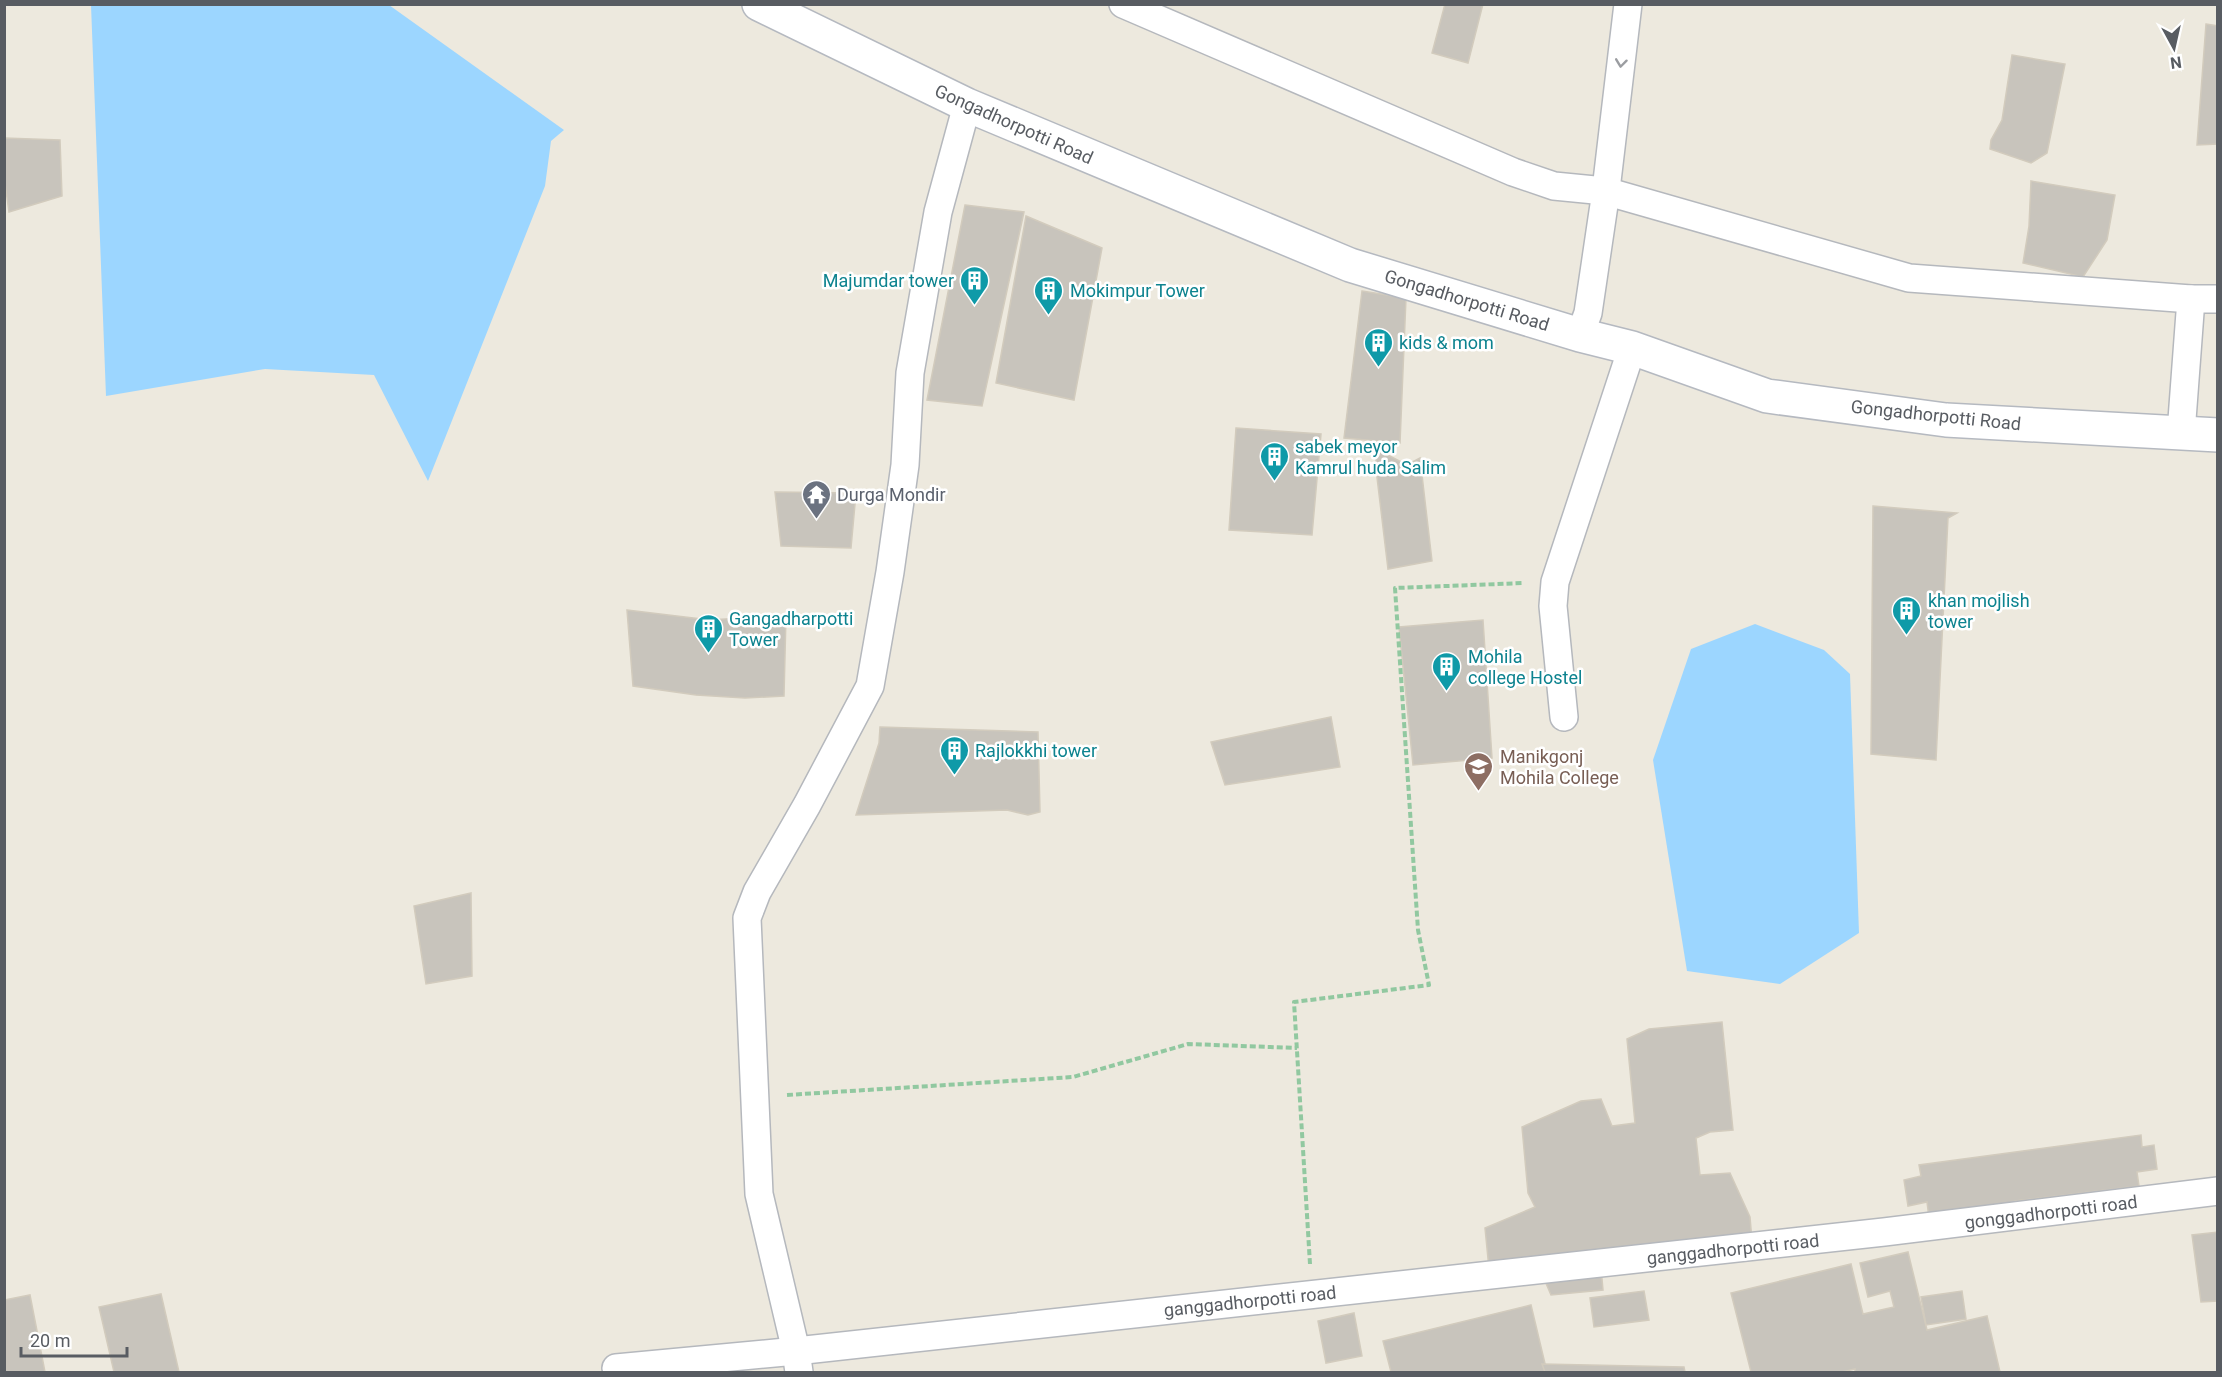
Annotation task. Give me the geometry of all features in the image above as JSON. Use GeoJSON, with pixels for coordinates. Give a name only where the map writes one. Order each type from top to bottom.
{"type":"FeatureCollection","features":[{"type":"Feature","properties":{"kind":"street","name":"Gongadhorpotti Road"},"geometry":{"type":"LineString","coordinates":[[759,4],[967,105],[1350,265],[1584,324],[1632,348],[1767,396],[1946,420],[2217,435]]}},
{"type":"Feature","properties":{"kind":"street"},"geometry":{"type":"LineString","coordinates":[[1123,4],[1513,172],[1554,186],[1605,194],[1909,278],[2200,304],[2184,396],[2181,433]]}},
{"type":"Feature","properties":{"kind":"street"},"geometry":{"type":"LineString","coordinates":[[1584,324],[1605,194],[1628,4]]}},
{"type":"Feature","properties":{"kind":"street"},"geometry":{"type":"LineString","coordinates":[[798,1362],[759,1194],[747,918],[757,892],[807,805],[870,686],[890,572],[904,465],[910,373],[938,212],[967,105]]}},
{"type":"Feature","properties":{"kind":"street"},"geometry":{"type":"LineString","coordinates":[[1564,717],[1553,606],[1555,582],[1632,348]]}},
{"type":"Feature","properties":{"kind":"street","name":"gonggadhorpotti road"},"geometry":{"type":"LineString","coordinates":[[1884,1232],[2217,1191]]}},
{"type":"Feature","properties":{"kind":"street","name":"ganggadhorpotti road"},"geometry":{"type":"LineString","coordinates":[[616,1368],[798,1362],[1311,1294],[1884,1232]]}},
{"type":"Feature","properties":{"kind":"path"},"geometry":{"type":"LineString","coordinates":[[1311,1294],[1294,1002],[1429,985],[1418,930],[1395,588],[1555,582]]}},
{"type":"Feature","properties":{"kind":"path"},"geometry":{"type":"LineString","coordinates":[[756,1097],[1073,1077],[1188,1044],[1297,1048]]}},
{"type":"Feature","properties":{"kind":"water"},"geometry":{"type":"Polygon","coordinates":[[[91,5],[389,5],[564,130],[551,141],[545,186],[428,481],[374,375],[265,369],[106,396],[91,5]]]}},
{"type":"Feature","properties":{"kind":"water"},"geometry":{"type":"Polygon","coordinates":[[[1755,624],[1824,650],[1850,674],[1859,933],[1780,984],[1687,971],[1653,760],[1691,649],[1755,624]]]}},
{"type":"Feature","properties":{"kind":"building"},"geometry":{"type":"Polygon","coordinates":[[[1445,4],[1483,4],[1468,63],[1432,53],[1445,4]]]}},
{"type":"Feature","properties":{"kind":"building"},"geometry":{"type":"Polygon","coordinates":[[[2206,24],[2218,26],[2218,144],[2197,145],[2206,24]]]}},
{"type":"Feature","properties":{"kind":"building"},"geometry":{"type":"Polygon","coordinates":[[[2012,55],[2065,64],[2047,153],[2031,163],[1990,149],[1991,140],[2002,120],[2012,55]]]}},
{"type":"Feature","properties":{"kind":"building"},"geometry":{"type":"Polygon","coordinates":[[[4,138],[60,140],[62,196],[9,212],[4,176],[4,138]]]}},
{"type":"Feature","properties":{"kind":"building"},"geometry":{"type":"Polygon","coordinates":[[[2031,181],[2115,195],[2107,240],[2083,277],[2023,263],[2029,226],[2031,181]]]}},
{"type":"Feature","properties":{"kind":"building","name":"Majumdar tower"},"geometry":{"type":"Polygon","coordinates":[[[965,205],[1024,212],[982,406],[927,400],[965,205]]]}},
{"type":"Feature","properties":{"kind":"building","name":"Mokimpur Tower"},"geometry":{"type":"Polygon","coordinates":[[[1026,216],[1102,248],[1074,400],[996,383],[1026,216]]]}},
{"type":"Feature","properties":{"kind":"building","name":"kids & mom"},"geometry":{"type":"Polygon","coordinates":[[[1362,291],[1406,298],[1400,443],[1344,438],[1362,291]]]}},
{"type":"Feature","properties":{"kind":"building","name":"sabek meyor Kamrul huda Salim"},"geometry":{"type":"Polygon","coordinates":[[[1236,428],[1321,434],[1312,535],[1229,530],[1236,428]]]}},
{"type":"Feature","properties":{"kind":"building"},"geometry":{"type":"Polygon","coordinates":[[[1376,449],[1407,465],[1420,458],[1432,561],[1388,569],[1376,469],[1376,449]]]}},
{"type":"Feature","properties":{"kind":"building","name":"Durga Mondir"},"geometry":{"type":"Polygon","coordinates":[[[775,492],[856,493],[851,548],[781,546],[775,492]]]}},
{"type":"Feature","properties":{"kind":"building","name":"khan mojlish tower"},"geometry":{"type":"Polygon","coordinates":[[[1873,506],[1957,513],[1948,518],[1936,760],[1871,754],[1873,506]]]}},
{"type":"Feature","properties":{"kind":"building","name":"Gangadharpotti Tower"},"geometry":{"type":"Polygon","coordinates":[[[627,610],[710,620],[786,615],[784,696],[745,698],[696,695],[633,686],[627,610]]]}},
{"type":"Feature","properties":{"kind":"building","name":"Mohila college Hostel"},"geometry":{"type":"Polygon","coordinates":[[[1483,620],[1492,758],[1413,765],[1399,627],[1483,620]]]}},
{"type":"Feature","properties":{"kind":"building"},"geometry":{"type":"Polygon","coordinates":[[[1331,717],[1340,767],[1225,785],[1211,742],[1331,717]]]}},
{"type":"Feature","properties":{"kind":"building","name":"Rajlokkhi tower"},"geometry":{"type":"Polygon","coordinates":[[[880,727],[1038,732],[1040,812],[1028,815],[1007,810],[856,815],[879,743],[880,727]]]}},
{"type":"Feature","properties":{"kind":"building"},"geometry":{"type":"Polygon","coordinates":[[[471,893],[472,976],[426,984],[414,906],[471,893]]]}},
{"type":"Feature","properties":{"kind":"building"},"geometry":{"type":"Polygon","coordinates":[[[1722,1022],[1733,1130],[1710,1132],[1696,1138],[1700,1175],[1730,1173],[1750,1217],[1753,1253],[1601,1268],[1603,1290],[1551,1295],[1542,1274],[1490,1279],[1485,1228],[1535,1207],[1528,1193],[1522,1127],[1581,1101],[1601,1099],[1612,1126],[1635,1123],[1627,1039],[1649,1029],[1722,1022]]]}},
{"type":"Feature","properties":{"kind":"building"},"geometry":{"type":"Polygon","coordinates":[[[2141,1135],[2142,1147],[2154,1145],[2157,1169],[2137,1172],[2139,1186],[2015,1201],[2016,1207],[1929,1218],[1927,1202],[1908,1206],[1904,1180],[1921,1176],[1919,1165],[2141,1135]]]}},
{"type":"Feature","properties":{"kind":"building"},"geometry":{"type":"Polygon","coordinates":[[[2218,1232],[2218,1301],[2201,1302],[2192,1235],[2218,1232]]]}},
{"type":"Feature","properties":{"kind":"building"},"geometry":{"type":"Polygon","coordinates":[[[1908,1252],[1927,1330],[1987,1316],[2000,1372],[1855,1372],[1855,1369],[1842,1372],[1751,1372],[1731,1293],[1851,1264],[1863,1314],[1894,1307],[1890,1291],[1868,1297],[1860,1263],[1908,1252]]]}},
{"type":"Feature","properties":{"kind":"building"},"geometry":{"type":"Polygon","coordinates":[[[1644,1291],[1649,1320],[1594,1327],[1590,1298],[1644,1291]]]}},
{"type":"Feature","properties":{"kind":"building"},"geometry":{"type":"Polygon","coordinates":[[[1962,1291],[1966,1319],[1926,1325],[1921,1297],[1962,1291]]]}},
{"type":"Feature","properties":{"kind":"building"},"geometry":{"type":"Polygon","coordinates":[[[161,1294],[179,1372],[114,1372],[99,1307],[161,1294]]]}},
{"type":"Feature","properties":{"kind":"building"},"geometry":{"type":"Polygon","coordinates":[[[30,1295],[45,1372],[4,1372],[4,1300],[30,1295]]]}},
{"type":"Feature","properties":{"kind":"building"},"geometry":{"type":"Polygon","coordinates":[[[1531,1305],[1547,1372],[1391,1372],[1383,1341],[1531,1305]]]}},
{"type":"Feature","properties":{"kind":"building"},"geometry":{"type":"Polygon","coordinates":[[[1354,1313],[1362,1356],[1326,1363],[1318,1321],[1354,1313]]]}},
{"type":"Feature","properties":{"kind":"building"},"geometry":{"type":"Polygon","coordinates":[[[1542,1364],[1684,1367],[1685,1372],[1545,1372],[1542,1364]]]}},
{"type":"Feature","properties":{"kind":"place","name":"Majumdar tower"},"geometry":{"type":"Point","coordinates":[975,306]}},
{"type":"Feature","properties":{"kind":"place","name":"Mokimpur Tower"},"geometry":{"type":"Point","coordinates":[1049,316]}},
{"type":"Feature","properties":{"kind":"place","name":"kids & mom"},"geometry":{"type":"Point","coordinates":[1378,368]}},
{"type":"Feature","properties":{"kind":"place","name":"sabek meyor Kamrul huda Salim"},"geometry":{"type":"Point","coordinates":[1274,482]}},
{"type":"Feature","properties":{"kind":"place","name":"Durga Mondir"},"geometry":{"type":"Point","coordinates":[816,520]}},
{"type":"Feature","properties":{"kind":"place","name":"khan mojlish tower"},"geometry":{"type":"Point","coordinates":[1907,636]}},
{"type":"Feature","properties":{"kind":"place","name":"Gangadharpotti Tower"},"geometry":{"type":"Point","coordinates":[708,654]}},
{"type":"Feature","properties":{"kind":"place","name":"Mohila college Hostel"},"geometry":{"type":"Point","coordinates":[1447,692]}},
{"type":"Feature","properties":{"kind":"place","name":"Rajlokkhi tower"},"geometry":{"type":"Point","coordinates":[954,776]}},
{"type":"Feature","properties":{"kind":"place","name":"Manikgonj Mohila College"},"geometry":{"type":"Point","coordinates":[1479,792]}}]}
